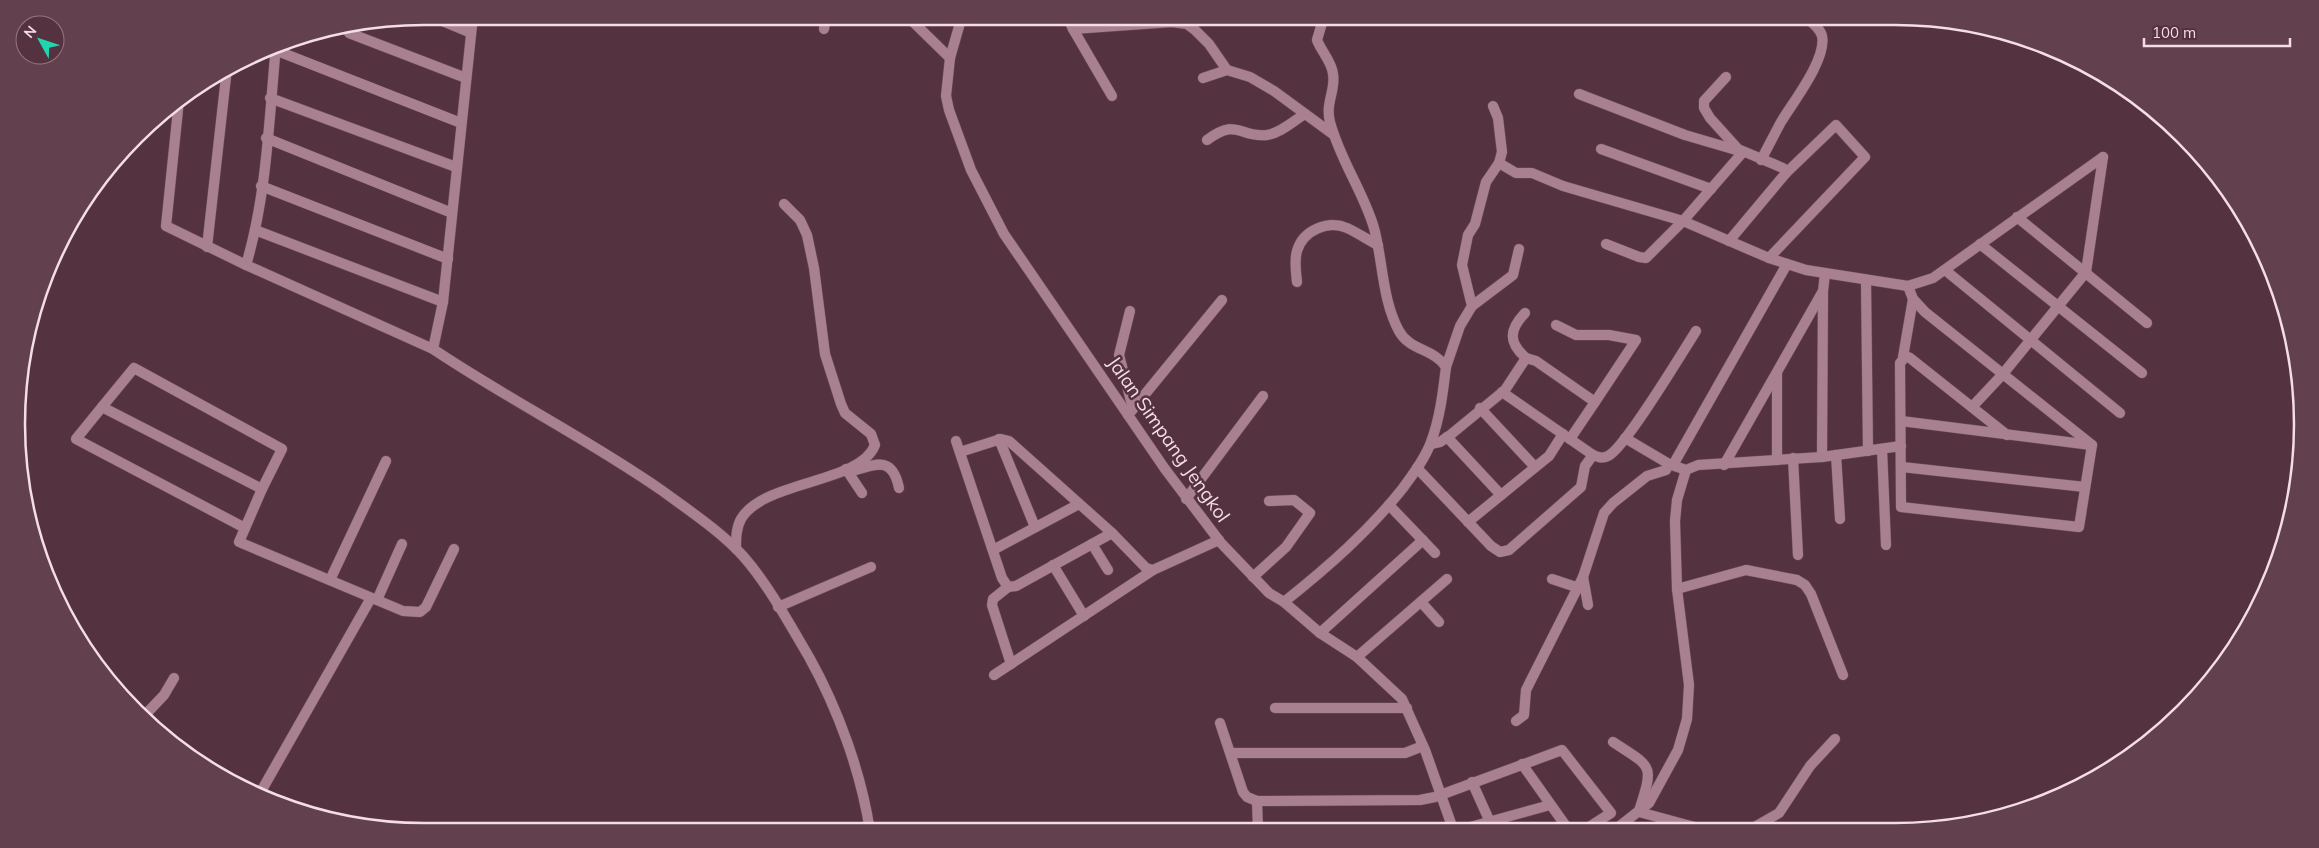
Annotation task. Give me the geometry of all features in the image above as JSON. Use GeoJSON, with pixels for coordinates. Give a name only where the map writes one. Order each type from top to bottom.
{"type":"FeatureCollection","features":[{"type":"Feature","properties":{"kind":"street"},"geometry":{"type":"LineString","coordinates":[[454,25],[472,32]]}},
{"type":"Feature","properties":{"kind":"street"},"geometry":{"type":"LineString","coordinates":[[433,349],[443,302],[472,25]]}},
{"type":"Feature","properties":{"kind":"street"},"geometry":{"type":"LineString","coordinates":[[824,29],[825,25]]}},
{"type":"Feature","properties":{"kind":"street"},"geometry":{"type":"LineString","coordinates":[[916,25],[950,58]]}},
{"type":"Feature","properties":{"kind":"street","name":"Jalan Simpang Jengkol"},"geometry":{"type":"LineString","coordinates":[[959,25],[950,58],[946,96],[949,110],[971,170],[990,210],[1033,278],[1130,412],[1186,498],[1220,540],[1269,593],[1284,602],[1320,634],[1357,658],[1402,699],[1423,746],[1452,823]]}},
{"type":"Feature","properties":{"kind":"street"},"geometry":{"type":"LineString","coordinates":[[1071,25],[1112,96]]}},
{"type":"Feature","properties":{"kind":"street"},"geometry":{"type":"LineString","coordinates":[[1073,29],[1135,25]]}},
{"type":"Feature","properties":{"kind":"street"},"geometry":{"type":"LineString","coordinates":[[1188,25],[1201,35],[1226,70]]}},
{"type":"Feature","properties":{"kind":"street"},"geometry":{"type":"LineString","coordinates":[[1321,25],[1317,40],[1334,74],[1328,110],[1334,135],[1369,214],[1378,245],[1382,274],[1400,332],[1408,343],[1440,358],[1446,367]]}},
{"type":"Feature","properties":{"kind":"street"},"geometry":{"type":"LineString","coordinates":[[1761,160],[1777,129],[1805,84],[1819,53],[1822,41],[1820,31],[1814,25]]}},
{"type":"Feature","properties":{"kind":"street"},"geometry":{"type":"LineString","coordinates":[[349,34],[466,78]]}},
{"type":"Feature","properties":{"kind":"street"},"geometry":{"type":"LineString","coordinates":[[283,51],[461,123]]}},
{"type":"Feature","properties":{"kind":"street"},"geometry":{"type":"LineString","coordinates":[[246,265],[255,230],[275,53]]}},
{"type":"Feature","properties":{"kind":"street"},"geometry":{"type":"LineString","coordinates":[[1204,78],[1226,70],[1250,77],[1334,135]]}},
{"type":"Feature","properties":{"kind":"street"},"geometry":{"type":"LineString","coordinates":[[208,247],[227,76]]}},
{"type":"Feature","properties":{"kind":"street"},"geometry":{"type":"LineString","coordinates":[[1726,76],[1704,100],[1703,105],[1721,132],[1743,152]]}},
{"type":"Feature","properties":{"kind":"street"},"geometry":{"type":"LineString","coordinates":[[1579,94],[1685,135],[1743,152],[1783,168],[1786,173]]}},
{"type":"Feature","properties":{"kind":"street"},"geometry":{"type":"LineString","coordinates":[[270,98],[456,167]]}},
{"type":"Feature","properties":{"kind":"street"},"geometry":{"type":"LineString","coordinates":[[1472,306],[1463,272],[1463,256],[1468,235],[1475,224],[1486,182],[1499,163],[1502,152],[1493,106]]}},
{"type":"Feature","properties":{"kind":"street"},"geometry":{"type":"LineString","coordinates":[[178,110],[166,226],[246,265],[433,349],[624,464],[687,509],[736,549],[752,567],[778,607],[825,686],[840,723],[864,802],[868,823]]}},
{"type":"Feature","properties":{"kind":"street"},"geometry":{"type":"LineString","coordinates":[[1207,140],[1222,130],[1231,128],[1268,135],[1305,114]]}},
{"type":"Feature","properties":{"kind":"street"},"geometry":{"type":"LineString","coordinates":[[1729,241],[1786,173],[1836,125],[1865,157],[1770,258]]}},
{"type":"Feature","properties":{"kind":"street"},"geometry":{"type":"LineString","coordinates":[[266,138],[452,213]]}},
{"type":"Feature","properties":{"kind":"street"},"geometry":{"type":"LineString","coordinates":[[1602,149],[1711,189]]}},
{"type":"Feature","properties":{"kind":"street"},"geometry":{"type":"LineString","coordinates":[[1606,244],[1646,258],[1683,220],[1743,152]]}},
{"type":"Feature","properties":{"kind":"street"},"geometry":{"type":"LineString","coordinates":[[1499,163],[1516,173],[1532,173],[1563,186],[1683,220],[1787,264],[1825,274],[1908,286],[1925,282],[1945,270],[2103,157],[2086,272],[2002,375],[1972,407]]}},
{"type":"Feature","properties":{"kind":"street"},"geometry":{"type":"LineString","coordinates":[[261,186],[448,258]]}},
{"type":"Feature","properties":{"kind":"street"},"geometry":{"type":"LineString","coordinates":[[784,204],[800,220],[807,235],[814,268],[825,354],[841,404],[845,413],[871,434],[875,442],[873,449],[848,470]]}},
{"type":"Feature","properties":{"kind":"street"},"geometry":{"type":"LineString","coordinates":[[2017,218],[2147,323]]}},
{"type":"Feature","properties":{"kind":"street"},"geometry":{"type":"LineString","coordinates":[[1297,282],[1295,260],[1297,249],[1304,238],[1316,229],[1338,226],[1347,228],[1378,245]]}},
{"type":"Feature","properties":{"kind":"street"},"geometry":{"type":"LineString","coordinates":[[255,230],[443,302]]}},
{"type":"Feature","properties":{"kind":"street"},"geometry":{"type":"LineString","coordinates":[[1980,244],[2142,373]]}},
{"type":"Feature","properties":{"kind":"street"},"geometry":{"type":"LineString","coordinates":[[1284,602],[1354,543],[1389,506],[1417,468],[1431,444],[1440,412],[1446,367],[1460,326],[1472,306],[1513,275],[1519,249]]}},
{"type":"Feature","properties":{"kind":"street"},"geometry":{"type":"LineString","coordinates":[[1516,721],[1524,715],[1526,690],[1576,587],[1583,577],[1604,513],[1647,476],[1666,470],[1671,464],[1787,264]]}},
{"type":"Feature","properties":{"kind":"street"},"geometry":{"type":"LineString","coordinates":[[1945,270],[2120,413]]}},
{"type":"Feature","properties":{"kind":"street"},"geometry":{"type":"LineString","coordinates":[[1822,457],[1823,291],[1825,274]]}},
{"type":"Feature","properties":{"kind":"street"},"geometry":{"type":"LineString","coordinates":[[1866,281],[1868,451]]}},
{"type":"Feature","properties":{"kind":"street"},"geometry":{"type":"LineString","coordinates":[[1908,286],[1913,299],[1925,312],[2092,445]]}},
{"type":"Feature","properties":{"kind":"street"},"geometry":{"type":"LineString","coordinates":[[1724,465],[1823,291]]}},
{"type":"Feature","properties":{"kind":"street"},"geometry":{"type":"LineString","coordinates":[[1913,299],[1904,357],[1900,363],[1901,507],[2079,527],[2092,445]]}},
{"type":"Feature","properties":{"kind":"street"},"geometry":{"type":"LineString","coordinates":[[1130,412],[1222,300]]}},
{"type":"Feature","properties":{"kind":"street"},"geometry":{"type":"LineString","coordinates":[[1130,311],[1119,355],[1130,412]]}},
{"type":"Feature","properties":{"kind":"street"},"geometry":{"type":"LineString","coordinates":[[1525,313],[1512,334],[1513,343],[1526,358],[1536,362],[1595,402]]}},
{"type":"Feature","properties":{"kind":"street"},"geometry":{"type":"LineString","coordinates":[[1468,522],[1549,456],[1595,402],[1636,340],[1610,335],[1576,335],[1556,325]]}},
{"type":"Feature","properties":{"kind":"street"},"geometry":{"type":"LineString","coordinates":[[1502,392],[1593,455],[1604,458],[1609,456],[1625,438],[1696,331]]}},
{"type":"Feature","properties":{"kind":"street"},"geometry":{"type":"LineString","coordinates":[[1904,357],[1910,358],[2007,435]]}},
{"type":"Feature","properties":{"kind":"street"},"geometry":{"type":"LineString","coordinates":[[1431,444],[1447,437],[1480,408],[1502,392],[1526,358]]}},
{"type":"Feature","properties":{"kind":"street"},"geometry":{"type":"LineString","coordinates":[[245,528],[76,439],[134,368],[282,449],[239,542],[411,613],[423,610],[432,597],[454,549]]}},
{"type":"Feature","properties":{"kind":"street"},"geometry":{"type":"LineString","coordinates":[[1777,371],[1777,460]]}},
{"type":"Feature","properties":{"kind":"street"},"geometry":{"type":"LineString","coordinates":[[1186,498],[1263,396]]}},
{"type":"Feature","properties":{"kind":"street"},"geometry":{"type":"LineString","coordinates":[[102,407],[262,489]]}},
{"type":"Feature","properties":{"kind":"street"},"geometry":{"type":"LineString","coordinates":[[1480,408],[1535,467]]}},
{"type":"Feature","properties":{"kind":"street"},"geometry":{"type":"LineString","coordinates":[[1901,421],[2092,445]]}},
{"type":"Feature","properties":{"kind":"street"},"geometry":{"type":"LineString","coordinates":[[1447,437],[1502,494]]}},
{"type":"Feature","properties":{"kind":"street"},"geometry":{"type":"LineString","coordinates":[[1625,438],[1671,464],[1686,470],[1698,465],[1724,465],[1822,457],[1901,446]]}},
{"type":"Feature","properties":{"kind":"street"},"geometry":{"type":"LineString","coordinates":[[960,452],[998,439],[1006,439],[1112,533],[1146,568],[1153,570]]}},
{"type":"Feature","properties":{"kind":"street"},"geometry":{"type":"LineString","coordinates":[[998,439],[1035,527]]}},
{"type":"Feature","properties":{"kind":"street"},"geometry":{"type":"LineString","coordinates":[[956,441],[1004,581],[1008,587]]}},
{"type":"Feature","properties":{"kind":"street"},"geometry":{"type":"LineString","coordinates":[[1882,448],[1886,545]]}},
{"type":"Feature","properties":{"kind":"street"},"geometry":{"type":"LineString","coordinates":[[1417,468],[1468,522],[1500,552],[1509,550],[1581,487],[1585,466],[1593,455]]}},
{"type":"Feature","properties":{"kind":"street"},"geometry":{"type":"LineString","coordinates":[[1836,455],[1840,519]]}},
{"type":"Feature","properties":{"kind":"street"},"geometry":{"type":"LineString","coordinates":[[1793,458],[1798,555]]}},
{"type":"Feature","properties":{"kind":"street"},"geometry":{"type":"LineString","coordinates":[[330,580],[386,461]]}},
{"type":"Feature","properties":{"kind":"street"},"geometry":{"type":"LineString","coordinates":[[736,549],[737,532],[741,518],[757,503],[848,470],[879,464],[888,466],[895,472],[899,488]]}},
{"type":"Feature","properties":{"kind":"street"},"geometry":{"type":"LineString","coordinates":[[1902,467],[2085,487]]}},
{"type":"Feature","properties":{"kind":"street"},"geometry":{"type":"LineString","coordinates":[[848,470],[862,494]]}},
{"type":"Feature","properties":{"kind":"street"},"geometry":{"type":"LineString","coordinates":[[1624,823],[1649,803],[1678,750],[1687,719],[1689,685],[1677,589],[1675,521],[1677,500],[1686,470]]}},
{"type":"Feature","properties":{"kind":"street"},"geometry":{"type":"LineString","coordinates":[[1253,577],[1286,547],[1310,513],[1294,500],[1269,501]]}},
{"type":"Feature","properties":{"kind":"street"},"geometry":{"type":"LineString","coordinates":[[993,550],[1079,504]]}},
{"type":"Feature","properties":{"kind":"street"},"geometry":{"type":"LineString","coordinates":[[1389,506],[1435,553]]}},
{"type":"Feature","properties":{"kind":"street"},"geometry":{"type":"LineString","coordinates":[[1011,664],[992,605],[993,599],[1008,587],[1016,586],[1112,533]]}},
{"type":"Feature","properties":{"kind":"street"},"geometry":{"type":"LineString","coordinates":[[994,675],[1153,570],[1220,540]]}},
{"type":"Feature","properties":{"kind":"street"},"geometry":{"type":"LineString","coordinates":[[1320,634],[1423,540]]}},
{"type":"Feature","properties":{"kind":"street"},"geometry":{"type":"LineString","coordinates":[[263,789],[374,599],[402,544]]}},
{"type":"Feature","properties":{"kind":"street"},"geometry":{"type":"LineString","coordinates":[[1092,544],[1108,570]]}},
{"type":"Feature","properties":{"kind":"street"},"geometry":{"type":"LineString","coordinates":[[1053,566],[1084,616]]}},
{"type":"Feature","properties":{"kind":"street"},"geometry":{"type":"LineString","coordinates":[[778,607],[871,567]]}},
{"type":"Feature","properties":{"kind":"street"},"geometry":{"type":"LineString","coordinates":[[1677,589],[1746,570],[1797,580],[1805,585],[1811,594],[1843,675]]}},
{"type":"Feature","properties":{"kind":"street"},"geometry":{"type":"LineString","coordinates":[[1583,577],[1588,605]]}},
{"type":"Feature","properties":{"kind":"street"},"geometry":{"type":"LineString","coordinates":[[1357,658],[1447,579]]}},
{"type":"Feature","properties":{"kind":"street"},"geometry":{"type":"LineString","coordinates":[[1552,579],[1576,587]]}},
{"type":"Feature","properties":{"kind":"street"},"geometry":{"type":"LineString","coordinates":[[1421,602],[1439,622]]}},
{"type":"Feature","properties":{"kind":"street"},"geometry":{"type":"LineString","coordinates":[[148,712],[164,694],[174,678]]}},
{"type":"Feature","properties":{"kind":"street"},"geometry":{"type":"LineString","coordinates":[[1276,708],[1407,708]]}},
{"type":"Feature","properties":{"kind":"street"},"geometry":{"type":"LineString","coordinates":[[1220,723],[1243,792],[1247,798],[1257,801],[1420,800],[1562,750],[1611,813],[1595,823]]}},
{"type":"Feature","properties":{"kind":"street"},"geometry":{"type":"LineString","coordinates":[[1762,823],[1779,813],[1810,766],[1835,739]]}},
{"type":"Feature","properties":{"kind":"street"},"geometry":{"type":"LineString","coordinates":[[1613,742],[1645,763],[1650,777],[1639,812]]}},
{"type":"Feature","properties":{"kind":"street"},"geometry":{"type":"LineString","coordinates":[[1231,753],[1405,753],[1423,746]]}},
{"type":"Feature","properties":{"kind":"street"},"geometry":{"type":"LineString","coordinates":[[1522,764],[1564,823]]}},
{"type":"Feature","properties":{"kind":"street"},"geometry":{"type":"LineString","coordinates":[[1472,782],[1490,822]]}},
{"type":"Feature","properties":{"kind":"street"},"geometry":{"type":"LineString","coordinates":[[1257,801],[1258,823]]}},
{"type":"Feature","properties":{"kind":"street"},"geometry":{"type":"LineString","coordinates":[[1486,823],[1550,805]]}},
{"type":"Feature","properties":{"kind":"street"},"geometry":{"type":"LineString","coordinates":[[1639,812],[1680,823]]}}]}
